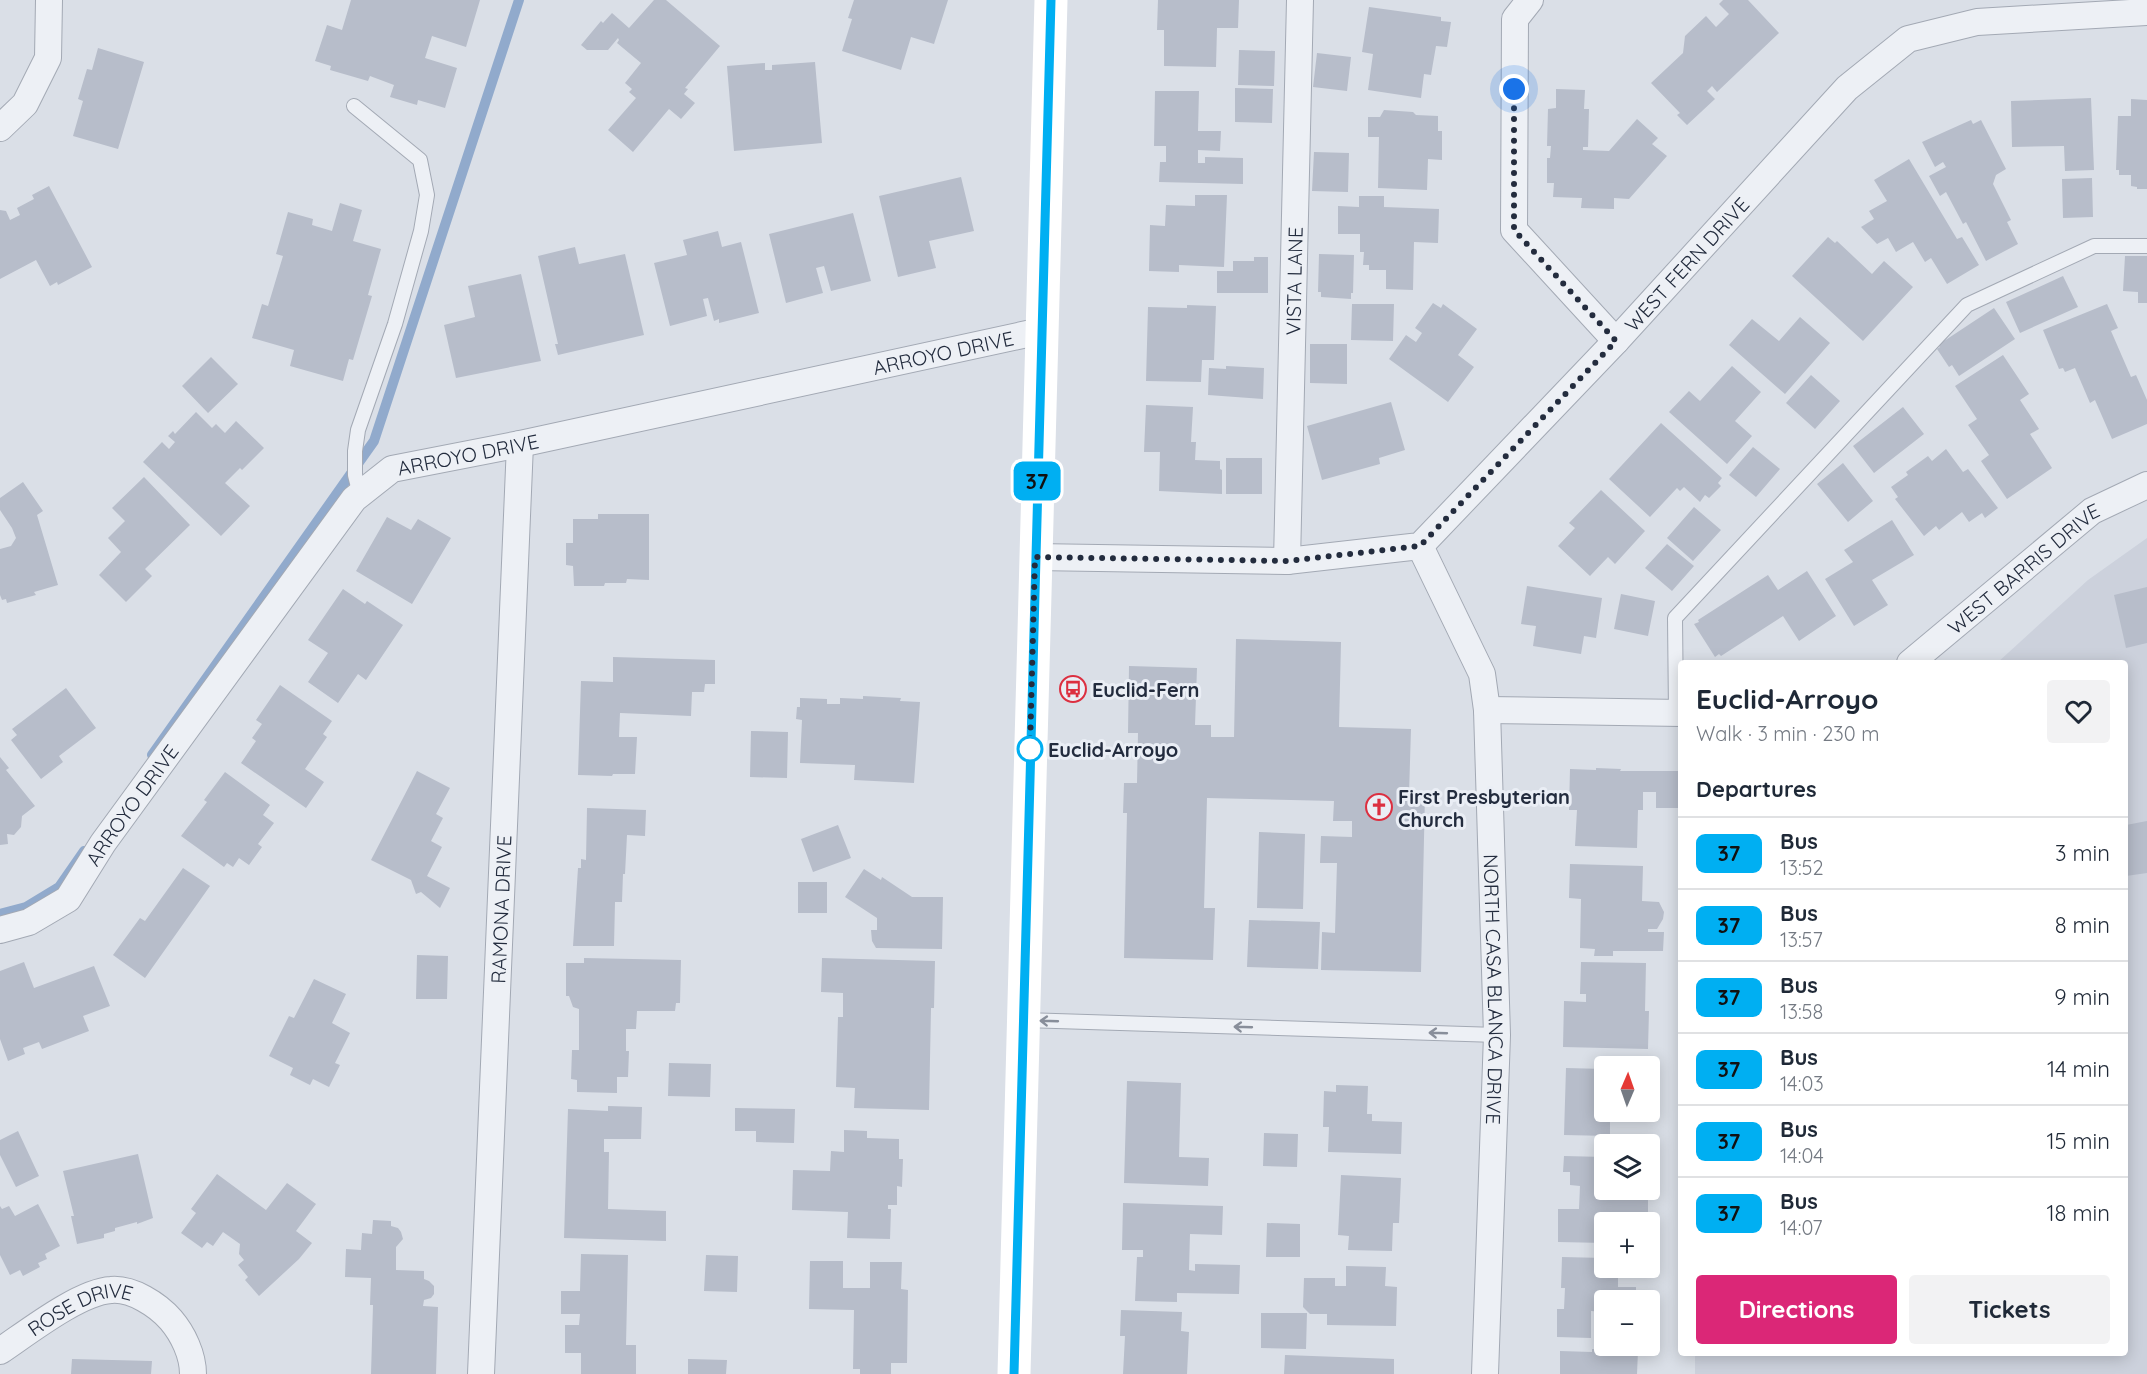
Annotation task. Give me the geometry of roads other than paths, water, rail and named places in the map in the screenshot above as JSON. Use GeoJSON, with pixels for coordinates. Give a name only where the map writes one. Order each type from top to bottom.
{"type":"FeatureCollection","features":[{"type":"Feature","properties":{"kind":"main road"},"geometry":{"type":"LineString","coordinates":[[1014,1374],[1051,0]]}},
{"type":"Feature","properties":{"kind":"street"},"geometry":{"type":"LineString","coordinates":[[0,128],[25,104],[48,58],[49,0]]}},
{"type":"Feature","properties":{"kind":"street","name":"VISTA LANE"},"geometry":{"type":"LineString","coordinates":[[1287,561],[1300,0]]}},
{"type":"Feature","properties":{"kind":"street"},"geometry":{"type":"LineString","coordinates":[[1530,0],[1515,19],[1514,230],[1616,341]]}},
{"type":"Feature","properties":{"kind":"street","name":"WEST FERN DRIVE"},"geometry":{"type":"LineString","coordinates":[[1420,546],[1616,341],[1847,88],[1908,39],[1977,22],[2147,12]]}},
{"type":"Feature","properties":{"kind":"street","name":"ARROYO DRIVE"},"geometry":{"type":"LineString","coordinates":[[0,930],[29,922],[68,899],[103,843],[354,499],[392,469],[520,444],[1041,331]]}},
{"type":"Feature","properties":{"kind":"street","name":"RAMONA DRIVE"},"geometry":{"type":"LineString","coordinates":[[481,1374],[520,444]]}},
{"type":"Feature","properties":{"kind":"street","name":"WEST BARRIS DRIVE"},"geometry":{"type":"LineString","coordinates":[[1914,660],[2092,512],[2147,485]]}},
{"type":"Feature","properties":{"kind":"street"},"geometry":{"type":"LineString","coordinates":[[1035,557],[1287,561],[1420,546]]}},
{"type":"Feature","properties":{"kind":"street","name":"NORTH CASA BLANCA DRIVE"},"geometry":{"type":"LineString","coordinates":[[1420,546],[1482,674],[1487,710],[1497,1035],[1485,1374]]}},
{"type":"Feature","properties":{"kind":"street"},"geometry":{"type":"LineString","coordinates":[[1487,710],[1678,713]]}},
{"type":"Feature","properties":{"kind":"street","name":"ROSE DRIVE"},"geometry":{"type":"LineString","coordinates":[[0,1351],[74,1303],[90,1295],[112,1289],[138,1296],[161,1308],[176,1326],[187,1346],[193,1374]]}},
{"type":"Feature","properties":{"kind":"lane"},"geometry":{"type":"LineString","coordinates":[[354,106],[420,160],[427,195],[421,231],[395,324],[358,430],[355,467],[360,495]]}},
{"type":"Feature","properties":{"kind":"lane"},"geometry":{"type":"LineString","coordinates":[[1678,689],[1675,618],[1967,305],[2094,246],[2147,246]]}},
{"type":"Feature","properties":{"kind":"lane"},"geometry":{"type":"LineString","coordinates":[[1023,1020],[1497,1035]]}},
{"type":"Feature","properties":{"kind":"waterway"},"geometry":{"type":"LineString","coordinates":[[152,755],[374,441],[519,0]]}},
{"type":"Feature","properties":{"kind":"waterway"},"geometry":{"type":"LineString","coordinates":[[0,914],[26,907],[59,887],[84,851]]}},
{"type":"Feature","properties":{"kind":"place","name":"Euclid-Fern"},"geometry":{"type":"Point","coordinates":[1073,689]}},
{"type":"Feature","properties":{"kind":"place","name":"Euclid-Arroyo"},"geometry":{"type":"Point","coordinates":[1030,749]}},
{"type":"Feature","properties":{"kind":"place","name":"First Presbyterian Church"},"geometry":{"type":"Point","coordinates":[1379,807]}}]}
